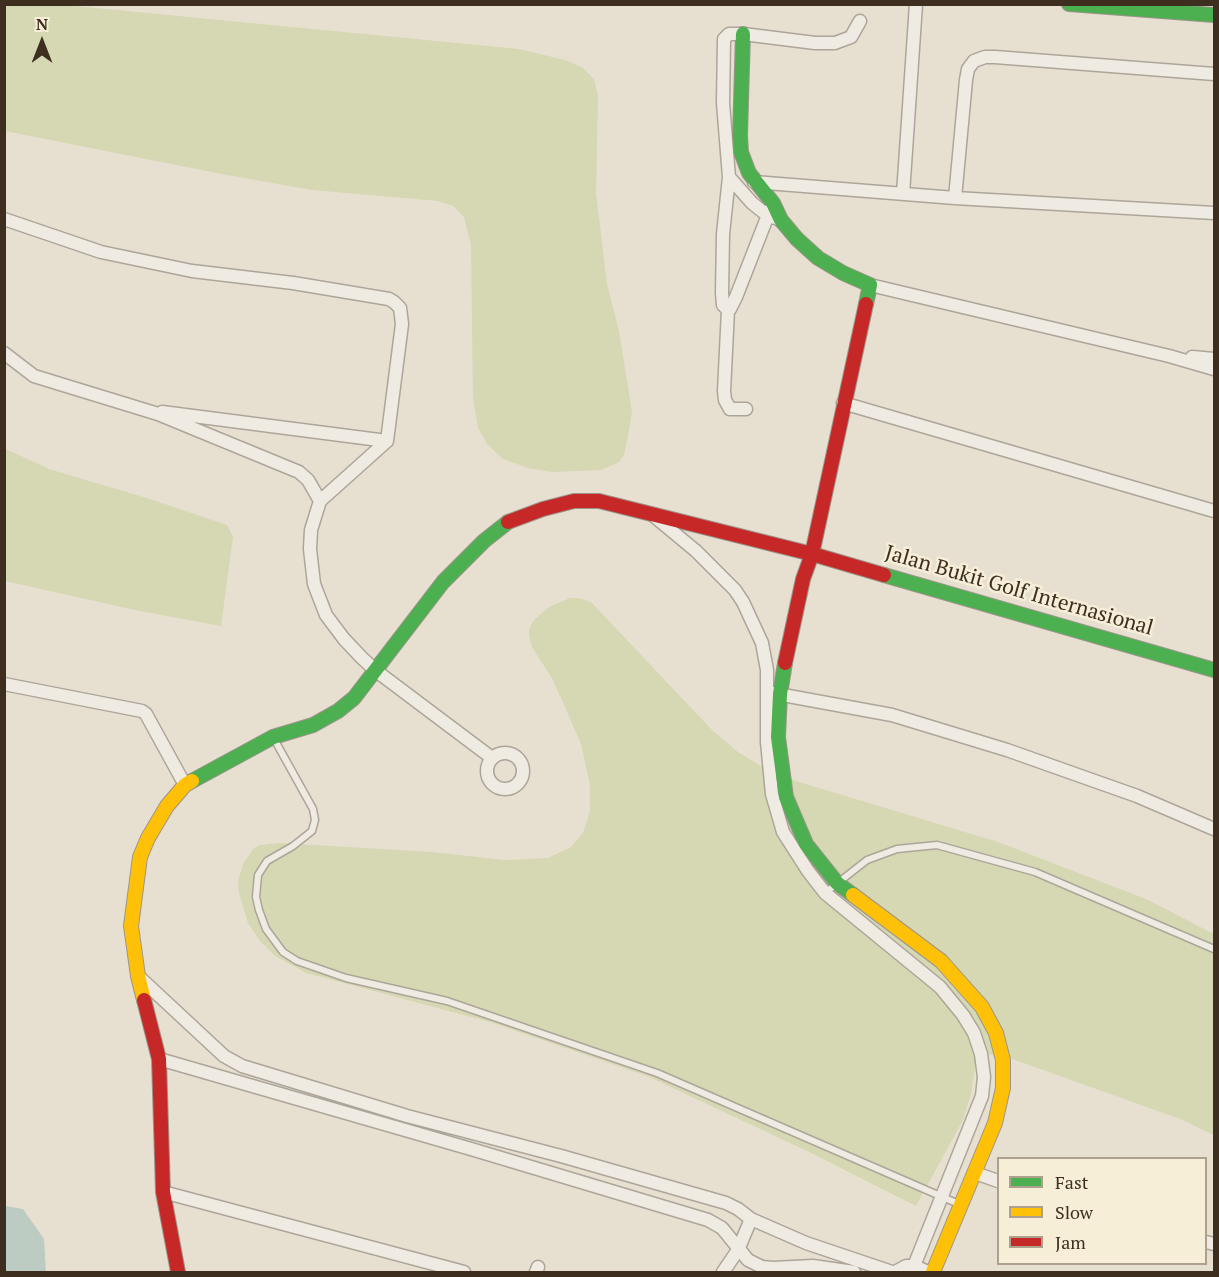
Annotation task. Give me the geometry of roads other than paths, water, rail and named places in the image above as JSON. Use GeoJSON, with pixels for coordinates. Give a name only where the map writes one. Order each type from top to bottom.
{"type":"FeatureCollection","features":[{"type":"Feature","properties":{"kind":"street"},"geometry":{"type":"LineString","coordinates":[[903,194],[915,4]]}},
{"type":"Feature","properties":{"kind":"street"},"geometry":{"type":"LineString","coordinates":[[1070,5],[1211,11]]}},
{"type":"Feature","properties":{"kind":"street"},"geometry":{"type":"LineString","coordinates":[[728,310],[722,302],[723,234],[729,177],[723,104],[724,39],[729,34],[743,34],[815,43],[835,43],[851,38],[860,21]]}},
{"type":"Feature","properties":{"kind":"street"},"geometry":{"type":"LineString","coordinates":[[743,34],[740,136],[745,164],[770,209],[818,258],[870,285],[1215,369]]}},
{"type":"Feature","properties":{"kind":"street"},"geometry":{"type":"LineString","coordinates":[[956,198],[966,80],[968,69],[974,61],[995,57],[1215,74]]}},
{"type":"Feature","properties":{"kind":"street"},"geometry":{"type":"LineString","coordinates":[[729,177],[752,203],[770,209]]}},
{"type":"Feature","properties":{"kind":"street"},"geometry":{"type":"LineString","coordinates":[[754,182],[956,198],[1215,213]]}},
{"type":"Feature","properties":{"kind":"street"},"geometry":{"type":"LineString","coordinates":[[746,409],[730,409],[725,400],[728,310],[736,297],[770,209]]}},
{"type":"Feature","properties":{"kind":"street"},"geometry":{"type":"LineString","coordinates":[[4,219],[101,252],[192,271],[293,283],[389,299],[400,308],[402,324],[387,441],[320,501],[311,530],[310,549],[314,584],[326,615],[344,639],[375,670],[492,758]]}},
{"type":"Feature","properties":{"kind":"street"},"geometry":{"type":"LineString","coordinates":[[870,285],[812,554],[803,579],[774,693],[767,742],[772,794],[783,832],[808,871],[825,893],[940,987],[974,1033],[981,1053],[984,1077],[982,1096],[914,1266]]}},
{"type":"Feature","properties":{"kind":"street"},"geometry":{"type":"LineString","coordinates":[[4,353],[34,376],[158,414],[298,471],[308,480],[320,501]]}},
{"type":"Feature","properties":{"kind":"street"},"geometry":{"type":"LineString","coordinates":[[1169,356],[1215,359]]}},
{"type":"Feature","properties":{"kind":"street"},"geometry":{"type":"LineString","coordinates":[[843,403],[1215,511]]}},
{"type":"Feature","properties":{"kind":"street"},"geometry":{"type":"LineString","coordinates":[[158,414],[172,412],[387,441]]}},
{"type":"Feature","properties":{"kind":"street","name":"Jalan Bukit Golf Internasional"},"geometry":{"type":"LineString","coordinates":[[185,785],[273,737],[314,724],[338,711],[354,698],[443,582],[484,541],[507,524],[543,508],[574,501],[599,501],[812,554],[1215,670]]}},
{"type":"Feature","properties":{"kind":"street"},"geometry":{"type":"LineString","coordinates":[[652,514],[696,551],[735,590],[743,602],[762,644],[774,693],[786,797],[806,844],[837,883],[941,961],[982,1007],[996,1033],[1003,1060],[1003,1088],[995,1123],[933,1272]]}},
{"type":"Feature","properties":{"kind":"street"},"geometry":{"type":"LineString","coordinates":[[4,684],[142,711],[146,714],[185,785],[157,822],[141,857],[130,926],[138,976],[159,1059],[163,1192],[178,1272]]}},
{"type":"Feature","properties":{"kind":"street"},"geometry":{"type":"LineString","coordinates":[[774,693],[892,715],[1007,750],[1137,796],[1215,829]]}},
{"type":"Feature","properties":{"kind":"street"},"geometry":{"type":"LineString","coordinates":[[138,976],[225,1056],[242,1066],[406,1116],[561,1156],[726,1203],[751,1219],[806,1242],[893,1272],[906,1266],[921,1267],[928,1272]]}},
{"type":"Feature","properties":{"kind":"street"},"geometry":{"type":"LineString","coordinates":[[159,1059],[708,1220],[722,1228],[733,1239],[738,1250],[747,1260],[762,1267],[813,1266],[854,1272]]}},
{"type":"Feature","properties":{"kind":"street"},"geometry":{"type":"LineString","coordinates":[[975,1173],[997,1180]]}},
{"type":"Feature","properties":{"kind":"street"},"geometry":{"type":"LineString","coordinates":[[163,1192],[464,1272]]}},
{"type":"Feature","properties":{"kind":"street"},"geometry":{"type":"LineString","coordinates":[[723,1272],[738,1250],[751,1219]]}},
{"type":"Feature","properties":{"kind":"lane"},"geometry":{"type":"LineString","coordinates":[[273,737],[313,809],[315,820],[312,831],[293,846],[267,861],[258,875],[256,897],[259,910],[266,929],[283,952],[297,961],[346,978],[447,1001],[657,1072],[961,1205]]}},
{"type":"Feature","properties":{"kind":"lane"},"geometry":{"type":"LineString","coordinates":[[825,893],[867,860],[897,849],[937,845],[1035,872],[1215,949]]}}]}
